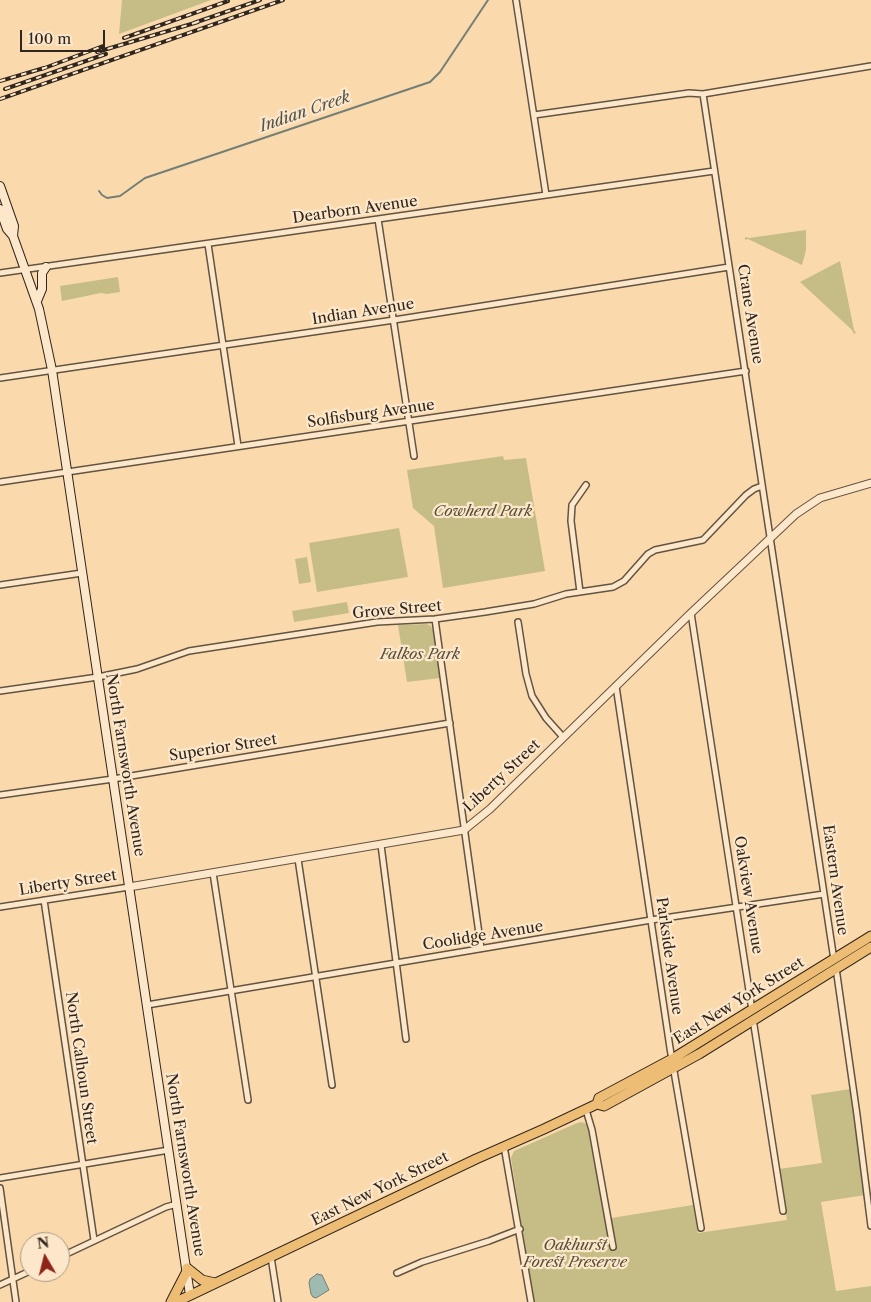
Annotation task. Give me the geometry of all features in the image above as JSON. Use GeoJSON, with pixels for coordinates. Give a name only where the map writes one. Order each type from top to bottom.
{"type":"FeatureCollection","features":[{"type":"Feature","properties":{"kind":"main road","name":"North Farnsworth Avenue"},"geometry":{"type":"LineString","coordinates":[[0,186],[7,229],[13,236],[37,301],[52,370],[191,1299]]}},
{"type":"Feature","properties":{"kind":"main road"},"geometry":{"type":"LineString","coordinates":[[37,301],[42,289],[42,273],[46,267]]}},
{"type":"Feature","properties":{"kind":"main road","name":"East New York Street"},"geometry":{"type":"LineString","coordinates":[[176,1302],[191,1299],[215,1283],[271,1256],[504,1146],[586,1110],[597,1104],[599,1098],[672,1059],[871,936]]}},
{"type":"Feature","properties":{"kind":"main road","name":"East New York Street"},"geometry":{"type":"LineString","coordinates":[[597,1104],[604,1106],[674,1069],[871,947]]}},
{"type":"Feature","properties":{"kind":"main road"},"geometry":{"type":"LineString","coordinates":[[171,1302],[187,1270],[202,1280],[215,1283]]}},
{"type":"Feature","properties":{"kind":"street"},"geometry":{"type":"LineString","coordinates":[[516,0],[546,195]]}},
{"type":"Feature","properties":{"kind":"street"},"geometry":{"type":"LineString","coordinates":[[534,115],[689,94],[704,94],[871,66]]}},
{"type":"Feature","properties":{"kind":"street","name":"Crane Avenue"},"geometry":{"type":"LineString","coordinates":[[704,94],[714,171],[771,538]]}},
{"type":"Feature","properties":{"kind":"street","name":"Dearborn Avenue"},"geometry":{"type":"LineString","coordinates":[[0,274],[714,171]]}},
{"type":"Feature","properties":{"kind":"street"},"geometry":{"type":"LineString","coordinates":[[378,219],[414,456]]}},
{"type":"Feature","properties":{"kind":"street"},"geometry":{"type":"LineString","coordinates":[[208,244],[238,446]]}},
{"type":"Feature","properties":{"kind":"street","name":"Indian Avenue"},"geometry":{"type":"LineString","coordinates":[[0,378],[394,320],[730,266]]}},
{"type":"Feature","properties":{"kind":"street","name":"Solfisburg Avenue"},"geometry":{"type":"LineString","coordinates":[[0,482],[746,371]]}},
{"type":"Feature","properties":{"kind":"street","name":"Liberty Street"},"geometry":{"type":"LineString","coordinates":[[0,908],[464,830],[490,809],[692,613],[811,503],[828,495],[871,483]]}},
{"type":"Feature","properties":{"kind":"street"},"geometry":{"type":"LineString","coordinates":[[580,592],[571,521],[572,505],[586,485]]}},
{"type":"Feature","properties":{"kind":"street","name":"Grove Street"},"geometry":{"type":"LineString","coordinates":[[0,691],[98,677],[142,668],[190,651],[377,622],[436,620],[534,604],[580,592],[614,587],[624,581],[648,554],[655,550],[703,540],[746,495],[762,486]]}},
{"type":"Feature","properties":{"kind":"street","name":"Eastern Avenue"},"geometry":{"type":"LineString","coordinates":[[771,538],[836,969],[871,1226]]}},
{"type":"Feature","properties":{"kind":"street"},"geometry":{"type":"LineString","coordinates":[[0,585],[82,573]]}},
{"type":"Feature","properties":{"kind":"street","name":"Oakview Avenue"},"geometry":{"type":"LineString","coordinates":[[692,613],[783,1211]]}},
{"type":"Feature","properties":{"kind":"street"},"geometry":{"type":"LineString","coordinates":[[436,620],[481,948]]}},
{"type":"Feature","properties":{"kind":"street"},"geometry":{"type":"LineString","coordinates":[[518,622],[526,674],[532,696],[546,718],[564,737]]}},
{"type":"Feature","properties":{"kind":"street","name":"Parkside Avenue"},"geometry":{"type":"LineString","coordinates":[[616,686],[672,1059],[701,1228]]}},
{"type":"Feature","properties":{"kind":"street","name":"Superior Street"},"geometry":{"type":"LineString","coordinates":[[0,795],[450,723]]}},
{"type":"Feature","properties":{"kind":"street"},"geometry":{"type":"LineString","coordinates":[[381,845],[398,963],[406,1039]]}},
{"type":"Feature","properties":{"kind":"street"},"geometry":{"type":"LineString","coordinates":[[298,859],[332,1086]]}},
{"type":"Feature","properties":{"kind":"street"},"geometry":{"type":"LineString","coordinates":[[213,873],[248,1100]]}},
{"type":"Feature","properties":{"kind":"street","name":"Coolidge Avenue"},"geometry":{"type":"LineString","coordinates":[[146,1005],[651,920],[824,894]]}},
{"type":"Feature","properties":{"kind":"street","name":"North Calhoun Street"},"geometry":{"type":"LineString","coordinates":[[44,900],[94,1240]]}},
{"type":"Feature","properties":{"kind":"street"},"geometry":{"type":"LineString","coordinates":[[586,1110],[592,1130],[613,1247]]}},
{"type":"Feature","properties":{"kind":"street"},"geometry":{"type":"LineString","coordinates":[[504,1146],[520,1229],[531,1302]]}},
{"type":"Feature","properties":{"kind":"street"},"geometry":{"type":"LineString","coordinates":[[0,1178],[169,1150]]}},
{"type":"Feature","properties":{"kind":"street"},"geometry":{"type":"LineString","coordinates":[[0,1188],[16,1302]]}},
{"type":"Feature","properties":{"kind":"street"},"geometry":{"type":"LineString","coordinates":[[70,1251],[166,1207],[177,1204]]}},
{"type":"Feature","properties":{"kind":"street"},"geometry":{"type":"LineString","coordinates":[[397,1273],[422,1262],[520,1229]]}},
{"type":"Feature","properties":{"kind":"street"},"geometry":{"type":"LineString","coordinates":[[271,1256],[278,1302]]}},
{"type":"Feature","properties":{"kind":"street"},"geometry":{"type":"LineString","coordinates":[[0,1285],[20,1276]]}},
{"type":"Feature","properties":{"kind":"green space"},"geometry":{"type":"Polygon","coordinates":[[[122,0],[211,0],[119,34],[122,0]]]}},
{"type":"Feature","properties":{"kind":"green space"},"geometry":{"type":"Polygon","coordinates":[[[806,230],[806,250],[802,265],[748,239],[745,240],[745,237],[806,230]]]}},
{"type":"Feature","properties":{"kind":"green space"},"geometry":{"type":"Polygon","coordinates":[[[840,261],[856,333],[854,334],[800,282],[840,261]]]}},
{"type":"Feature","properties":{"kind":"green space"},"geometry":{"type":"Polygon","coordinates":[[[118,277],[120,292],[101,293],[62,301],[60,286],[118,277]]]}},
{"type":"Feature","properties":{"kind":"green space","name":"Cowherd Park"},"geometry":{"type":"Polygon","coordinates":[[[503,456],[504,460],[526,458],[545,571],[443,588],[434,526],[413,508],[407,470],[503,456]]]}},
{"type":"Feature","properties":{"kind":"green space"},"geometry":{"type":"Polygon","coordinates":[[[399,528],[408,577],[317,592],[309,543],[399,528]]]}},
{"type":"Feature","properties":{"kind":"green space"},"geometry":{"type":"Polygon","coordinates":[[[307,557],[311,582],[299,584],[295,559],[307,557]]]}},
{"type":"Feature","properties":{"kind":"green space"},"geometry":{"type":"Polygon","coordinates":[[[347,602],[349,613],[294,622],[292,611],[347,602]]]}},
{"type":"Feature","properties":{"kind":"green space","name":"Falkos Park"},"geometry":{"type":"Polygon","coordinates":[[[427,624],[431,626],[433,631],[440,678],[407,682],[398,625],[427,624]]]}},
{"type":"Feature","properties":{"kind":"green space","name":"Oakhurst Forest Preserve"},"geometry":{"type":"Polygon","coordinates":[[[850,1089],[865,1195],[821,1202],[836,1291],[871,1286],[871,1302],[534,1302],[511,1158],[514,1151],[582,1122],[586,1124],[588,1130],[605,1219],[693,1205],[698,1233],[787,1220],[779,1169],[822,1163],[811,1095],[850,1089]]]}},
{"type":"Feature","properties":{"kind":"water"},"geometry":{"type":"Polygon","coordinates":[[[317,1274],[322,1275],[329,1290],[316,1298],[311,1294],[309,1283],[310,1279],[317,1274]]]}},
{"type":"Feature","properties":{"kind":"waterway","name":"Indian Creek"},"geometry":{"type":"LineString","coordinates":[[99,191],[107,198],[120,196],[145,178],[430,82],[440,72],[488,0]]}},
{"type":"Feature","properties":{"kind":"railway"},"geometry":{"type":"LineString","coordinates":[[194,23],[260,0]]}},
{"type":"Feature","properties":{"kind":"railway"},"geometry":{"type":"LineString","coordinates":[[0,99],[283,0]]}},
{"type":"Feature","properties":{"kind":"railway"},"geometry":{"type":"LineString","coordinates":[[124,38],[228,1]]}},
{"type":"Feature","properties":{"kind":"railway"},"geometry":{"type":"LineString","coordinates":[[97,52],[198,22]]}},
{"type":"Feature","properties":{"kind":"railway"},"geometry":{"type":"LineString","coordinates":[[42,69],[103,46]]}},
{"type":"Feature","properties":{"kind":"railway"},"geometry":{"type":"LineString","coordinates":[[5,89],[106,54]]}},
{"type":"Feature","properties":{"kind":"railway"},"geometry":{"type":"LineString","coordinates":[[0,81],[44,68]]}}]}
